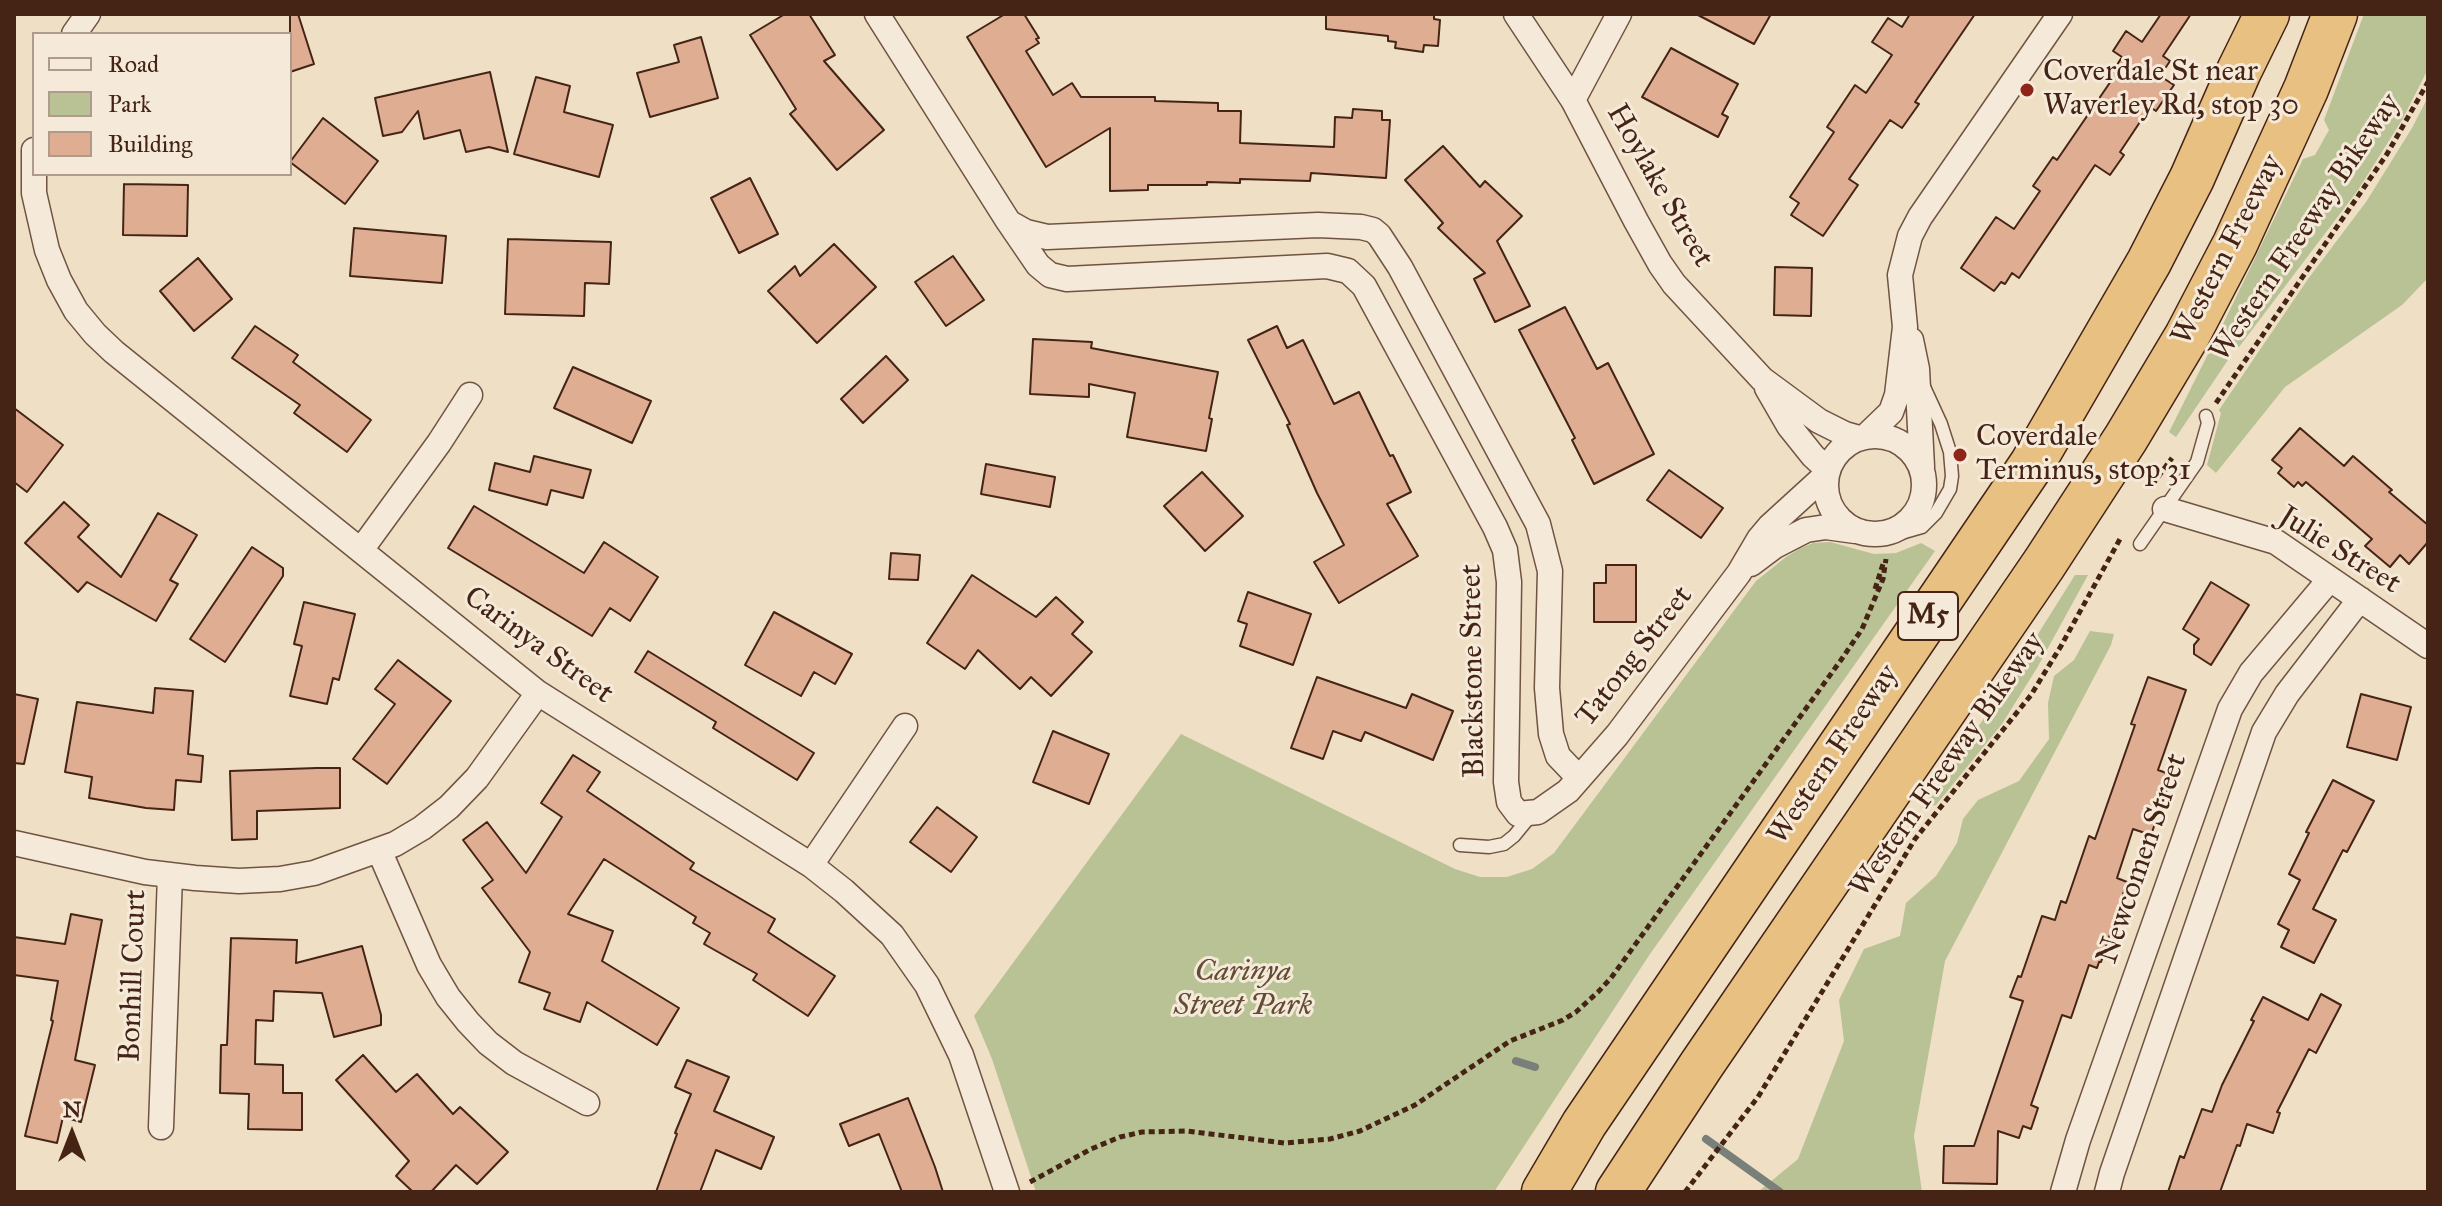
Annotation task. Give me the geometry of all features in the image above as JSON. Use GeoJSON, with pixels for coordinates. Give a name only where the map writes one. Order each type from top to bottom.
{"type":"FeatureCollection","features":[{"type":"Feature","properties":{"kind":"highway","name":"Western Freeway"},"geometry":{"type":"LineString","coordinates":[[1544,1192],[1584,1124],[2032,464],[2149,262],[2192,178],[2267,14]]}},
{"type":"Feature","properties":{"kind":"highway","name":"Western Freeway"},"geometry":{"type":"LineString","coordinates":[[1618,1192],[2126,438],[2187,336],[2235,244],[2306,89],[2335,14]]}},
{"type":"Feature","properties":{"kind":"street"},"geometry":{"type":"LineString","coordinates":[[75,32],[88,14]]}},
{"type":"Feature","properties":{"kind":"street","name":"Blackstone Street"},"geometry":{"type":"LineString","coordinates":[[877,14],[1008,221],[1038,265],[1047,273],[1060,279],[1327,266],[1348,271],[1360,281],[1505,550],[1509,582],[1507,793],[1516,813],[1532,814]]}},
{"type":"Feature","properties":{"kind":"street","name":"Hoylake Street"},"geometry":{"type":"LineString","coordinates":[[1516,14],[1573,100],[1660,264],[1674,284],[1762,379],[1811,416],[1837,431],[1862,438]]}},
{"type":"Feature","properties":{"kind":"street"},"geometry":{"type":"LineString","coordinates":[[1573,100],[1619,14]]}},
{"type":"Feature","properties":{"kind":"street"},"geometry":{"type":"LineString","coordinates":[[1905,327],[1917,369],[1923,475],[1921,499],[1914,514],[1895,529],[1868,532],[1849,526],[1832,509],[1827,494],[1828,472],[1840,450],[1862,438],[1886,417],[1896,400],[1905,327],[1900,275],[1910,236],[2060,14]]}},
{"type":"Feature","properties":{"kind":"street","name":"Carinya Street"},"geometry":{"type":"LineString","coordinates":[[34,176],[34,193],[47,250],[59,280],[95,334],[114,352],[538,693],[811,865],[892,935],[927,985],[961,1055],[1014,1189]]}},
{"type":"Feature","properties":{"kind":"street"},"geometry":{"type":"LineString","coordinates":[[1008,221],[1026,232],[1047,237],[1318,225],[1361,227],[1379,235],[1394,256],[1538,524],[1550,571],[1547,688],[1551,734],[1558,756],[1579,778],[1556,801],[1532,814]]}},
{"type":"Feature","properties":{"kind":"street","name":"Hoylake Street"},"geometry":{"type":"LineString","coordinates":[[1762,379],[1783,419],[1828,472]]}},
{"type":"Feature","properties":{"kind":"street"},"geometry":{"type":"LineString","coordinates":[[361,550],[470,395]]}},
{"type":"Feature","properties":{"kind":"street"},"geometry":{"type":"LineString","coordinates":[[1862,438],[1885,437],[1900,443],[1912,453],[1923,475]]}},
{"type":"Feature","properties":{"kind":"street","name":"Tatong Street"},"geometry":{"type":"LineString","coordinates":[[1579,778],[1617,735],[1739,573],[1759,539],[1828,472]]}},
{"type":"Feature","properties":{"kind":"street","name":"Julie Street"},"geometry":{"type":"LineString","coordinates":[[2155,503],[2266,538],[2291,551],[2428,646]]}},
{"type":"Feature","properties":{"kind":"street","name":"Tatong Street"},"geometry":{"type":"LineString","coordinates":[[1739,573],[1775,546],[1806,530],[1826,527],[1868,532]]}},
{"type":"Feature","properties":{"kind":"street","name":"Newcomen Street"},"geometry":{"type":"LineString","coordinates":[[2330,579],[2251,673],[2230,709],[2078,1140],[2064,1189],[2107,1190],[2264,732],[2287,694],[2360,599]]}},
{"type":"Feature","properties":{"kind":"street"},"geometry":{"type":"LineString","coordinates":[[14,843],[170,875],[239,881],[314,873],[395,844],[449,807],[477,778],[538,693]]}},
{"type":"Feature","properties":{"kind":"street"},"geometry":{"type":"LineString","coordinates":[[811,865],[905,726]]}},
{"type":"Feature","properties":{"kind":"street"},"geometry":{"type":"LineString","coordinates":[[379,850],[429,965],[468,1022],[514,1063],[587,1103]]}},
{"type":"Feature","properties":{"kind":"street","name":"Bonhill Court"},"geometry":{"type":"LineString","coordinates":[[161,1127],[170,875]]}},
{"type":"Feature","properties":{"kind":"lane"},"geometry":{"type":"LineString","coordinates":[[1868,532],[1901,533],[1922,527],[1936,513],[1950,489],[1950,452],[1917,369]]}},
{"type":"Feature","properties":{"kind":"lane"},"geometry":{"type":"LineString","coordinates":[[2140,544],[2155,503],[2197,462],[2208,423],[2206,416]]}},
{"type":"Feature","properties":{"kind":"lane"},"geometry":{"type":"LineString","coordinates":[[1460,845],[1489,847],[1504,844],[1532,814]]}},
{"type":"Feature","properties":{"kind":"path","name":"Western Freeway Bikeway"},"geometry":{"type":"LineString","coordinates":[[2155,503],[2183,444],[2206,416],[2373,174],[2428,82]]}},
{"type":"Feature","properties":{"kind":"path","name":"Western Freeway Bikeway"},"geometry":{"type":"LineString","coordinates":[[1685,1192],[1754,1101],[1915,839],[2031,695],[2123,534]]}},
{"type":"Feature","properties":{"kind":"path"},"geometry":{"type":"LineString","coordinates":[[1014,1189],[1091,1149],[1142,1132],[1187,1131],[1284,1143],[1330,1139],[1360,1131],[1415,1105],[1510,1041],[1576,1012],[1611,978],[1841,660],[1862,629],[1883,579],[1886,559],[1877,576],[1873,598]]}},
{"type":"Feature","properties":{"kind":"green space"},"geometry":{"type":"Polygon","coordinates":[[[2364,14],[2428,14],[2428,69],[2402,120],[2358,190],[2239,347],[2228,342],[2223,349],[2229,353],[2228,360],[2176,437],[2169,432],[2303,159],[2315,155],[2329,130],[2324,120],[2364,14]]]}},
{"type":"Feature","properties":{"kind":"green space"},"geometry":{"type":"Polygon","coordinates":[[[2428,97],[2428,278],[2402,305],[2285,387],[2216,473],[2207,465],[2221,413],[2219,410],[2308,279],[2366,202],[2428,97]]]}},
{"type":"Feature","properties":{"kind":"green space","name":"Carinya Street Park"},"geometry":{"type":"Polygon","coordinates":[[[1830,542],[1874,554],[1896,553],[1921,543],[1935,551],[1650,954],[1494,1192],[1036,1192],[992,1059],[974,1016],[1181,734],[1455,869],[1480,877],[1507,877],[1532,869],[1554,853],[1756,581],[1801,548],[1813,543],[1830,542]]]}},
{"type":"Feature","properties":{"kind":"green space"},"geometry":{"type":"Polygon","coordinates":[[[2075,575],[2088,575],[2002,724],[1936,805],[1922,808],[1996,701],[2075,575]]]}},
{"type":"Feature","properties":{"kind":"green space"},"geometry":{"type":"Polygon","coordinates":[[[2090,631],[2114,634],[2111,645],[1945,961],[1914,1136],[1922,1192],[1758,1192],[1798,1159],[1844,1041],[1839,1000],[1864,949],[1900,936],[1906,903],[1936,876],[1957,843],[1963,819],[1978,800],[2019,781],[2049,739],[2048,703],[2054,676],[2074,660],[2090,631]]]}},
{"type":"Feature","properties":{"kind":"building"},"geometry":{"type":"Polygon","coordinates":[[[290,14],[298,14],[314,64],[292,71],[290,14]]]}},
{"type":"Feature","properties":{"kind":"building"},"geometry":{"type":"Polygon","coordinates":[[[785,14],[809,14],[835,55],[824,61],[884,130],[837,170],[790,114],[796,109],[750,35],[785,14]]]}},
{"type":"Feature","properties":{"kind":"building"},"geometry":{"type":"Polygon","coordinates":[[[1005,14],[1024,14],[1039,38],[1036,39],[1039,43],[1026,51],[1053,95],[1072,83],[1081,97],[1155,97],[1155,101],[1218,103],[1218,111],[1241,111],[1240,143],[1334,147],[1335,117],[1352,118],[1353,109],[1382,111],[1382,120],[1390,120],[1386,178],[1311,173],[1310,181],[1240,179],[1240,183],[1148,185],[1148,190],[1110,191],[1110,128],[1046,167],[967,37],[1005,14]]]}},
{"type":"Feature","properties":{"kind":"building"},"geometry":{"type":"Polygon","coordinates":[[[1326,14],[1434,14],[1434,19],[1440,20],[1438,46],[1424,45],[1423,52],[1395,48],[1396,42],[1388,41],[1388,36],[1326,29],[1326,14]]]}},
{"type":"Feature","properties":{"kind":"building"},"geometry":{"type":"Polygon","coordinates":[[[1696,14],[1771,14],[1754,44],[1696,14]]]}},
{"type":"Feature","properties":{"kind":"building"},"geometry":{"type":"Polygon","coordinates":[[[1910,14],[1975,14],[1915,102],[1919,104],[1902,128],[1890,120],[1849,179],[1858,185],[1823,236],[1791,215],[1799,203],[1790,197],[1834,132],[1827,127],[1855,85],[1866,93],[1892,55],[1872,42],[1888,18],[1902,27],[1910,14]]]}},
{"type":"Feature","properties":{"kind":"building"},"geometry":{"type":"Polygon","coordinates":[[[2161,14],[2191,14],[2163,56],[2170,61],[2160,76],[2174,85],[2156,111],[2150,107],[2120,152],[2124,155],[2110,175],[2095,165],[2019,278],[2012,273],[2005,284],[2001,282],[1994,291],[1961,268],[1996,217],[2014,229],[2040,191],[2033,186],[2053,157],[2057,160],[2111,81],[2108,79],[2122,57],[2113,51],[2126,31],[2142,42],[2161,14]]]}},
{"type":"Feature","properties":{"kind":"building"},"geometry":{"type":"Polygon","coordinates":[[[701,37],[718,98],[650,117],[637,73],[679,62],[674,45],[701,37]]]}},
{"type":"Feature","properties":{"kind":"building"},"geometry":{"type":"Polygon","coordinates":[[[1671,48],[1738,84],[1722,114],[1728,117],[1718,137],[1642,97],[1671,48]]]}},
{"type":"Feature","properties":{"kind":"building"},"geometry":{"type":"Polygon","coordinates":[[[490,72],[508,152],[489,147],[466,152],[460,130],[424,139],[418,111],[402,132],[383,136],[375,98],[490,72]]]}},
{"type":"Feature","properties":{"kind":"building"},"geometry":{"type":"Polygon","coordinates":[[[536,77],[570,86],[564,112],[613,125],[599,177],[514,154],[536,77]]]}},
{"type":"Feature","properties":{"kind":"building"},"geometry":{"type":"Polygon","coordinates":[[[323,118],[378,161],[345,204],[292,164],[323,118]]]}},
{"type":"Feature","properties":{"kind":"building"},"geometry":{"type":"Polygon","coordinates":[[[1443,146],[1480,187],[1485,181],[1522,216],[1497,241],[1530,306],[1495,322],[1474,279],[1485,273],[1438,228],[1443,223],[1405,180],[1443,146]]]}},
{"type":"Feature","properties":{"kind":"building"},"geometry":{"type":"Polygon","coordinates":[[[750,178],[778,234],[739,253],[711,198],[750,178]]]}},
{"type":"Feature","properties":{"kind":"building"},"geometry":{"type":"Polygon","coordinates":[[[124,184],[188,185],[187,236],[123,235],[124,184]]]}},
{"type":"Feature","properties":{"kind":"building"},"geometry":{"type":"Polygon","coordinates":[[[354,228],[446,236],[442,283],[350,276],[354,228]]]}},
{"type":"Feature","properties":{"kind":"building"},"geometry":{"type":"Polygon","coordinates":[[[508,239],[611,242],[609,284],[585,283],[584,316],[505,314],[508,239]]]}},
{"type":"Feature","properties":{"kind":"building"},"geometry":{"type":"Polygon","coordinates":[[[834,244],[876,287],[817,343],[768,291],[795,266],[800,276],[834,244]]]}},
{"type":"Feature","properties":{"kind":"building"},"geometry":{"type":"Polygon","coordinates":[[[953,256],[984,300],[946,326],[915,282],[953,256]]]}},
{"type":"Feature","properties":{"kind":"building"},"geometry":{"type":"Polygon","coordinates":[[[198,258],[232,299],[194,331],[160,291],[198,258]]]}},
{"type":"Feature","properties":{"kind":"building"},"geometry":{"type":"Polygon","coordinates":[[[1775,267],[1812,268],[1811,316],[1774,315],[1775,267]]]}},
{"type":"Feature","properties":{"kind":"building"},"geometry":{"type":"Polygon","coordinates":[[[1565,307],[1597,369],[1608,363],[1654,454],[1594,484],[1572,440],[1575,438],[1519,330],[1565,307]]]}},
{"type":"Feature","properties":{"kind":"building"},"geometry":{"type":"Polygon","coordinates":[[[255,326],[298,355],[293,362],[371,420],[347,452],[294,413],[300,405],[232,358],[255,326]]]}},
{"type":"Feature","properties":{"kind":"building"},"geometry":{"type":"Polygon","coordinates":[[[1277,326],[1287,348],[1303,340],[1334,404],[1359,392],[1411,492],[1387,504],[1418,556],[1339,603],[1314,562],[1344,545],[1317,493],[1287,425],[1290,424],[1248,340],[1277,326]]]}},
{"type":"Feature","properties":{"kind":"building"},"geometry":{"type":"Polygon","coordinates":[[[1033,339],[1092,342],[1091,348],[1218,372],[1206,451],[1127,437],[1135,393],[1089,384],[1089,397],[1030,394],[1033,339]]]}},
{"type":"Feature","properties":{"kind":"building"},"geometry":{"type":"Polygon","coordinates":[[[886,356],[908,380],[863,423],[841,399],[886,356]]]}},
{"type":"Feature","properties":{"kind":"building"},"geometry":{"type":"Polygon","coordinates":[[[573,367],[651,401],[632,443],[554,408],[573,367]]]}},
{"type":"Feature","properties":{"kind":"building"},"geometry":{"type":"Polygon","coordinates":[[[14,408],[63,445],[27,492],[14,482],[14,408]]]}},
{"type":"Feature","properties":{"kind":"building"},"geometry":{"type":"Polygon","coordinates":[[[2300,428],[2344,466],[2353,456],[2428,525],[2428,542],[2409,564],[2400,555],[2390,567],[2365,546],[2372,539],[2306,482],[2302,486],[2298,482],[2294,487],[2278,473],[2282,468],[2272,460],[2300,428]]]}},
{"type":"Feature","properties":{"kind":"building"},"geometry":{"type":"Polygon","coordinates":[[[534,456],[591,470],[583,498],[551,490],[547,505],[489,490],[495,463],[530,472],[534,456]]]}},
{"type":"Feature","properties":{"kind":"building"},"geometry":{"type":"Polygon","coordinates":[[[986,464],[1055,477],[1050,507],[981,494],[986,464]]]}},
{"type":"Feature","properties":{"kind":"building"},"geometry":{"type":"Polygon","coordinates":[[[1669,470],[1723,508],[1701,538],[1647,500],[1669,470]]]}},
{"type":"Feature","properties":{"kind":"building"},"geometry":{"type":"Polygon","coordinates":[[[1202,472],[1243,516],[1205,551],[1164,506],[1202,472]]]}},
{"type":"Feature","properties":{"kind":"building"},"geometry":{"type":"Polygon","coordinates":[[[64,502],[89,525],[78,537],[121,577],[158,513],[197,535],[170,580],[178,584],[156,621],[87,582],[78,592],[25,543],[64,502]]]}},
{"type":"Feature","properties":{"kind":"building"},"geometry":{"type":"Polygon","coordinates":[[[474,506],[584,573],[604,542],[658,577],[630,621],[610,608],[592,636],[448,548],[474,506]]]}},
{"type":"Feature","properties":{"kind":"building"},"geometry":{"type":"Polygon","coordinates":[[[252,547],[283,568],[283,576],[225,662],[190,639],[252,547]]]}},
{"type":"Feature","properties":{"kind":"building"},"geometry":{"type":"Polygon","coordinates":[[[891,553],[920,555],[918,580],[889,579],[891,553]]]}},
{"type":"Feature","properties":{"kind":"building"},"geometry":{"type":"Polygon","coordinates":[[[1606,565],[1636,565],[1636,622],[1594,622],[1594,583],[1606,583],[1606,565]]]}},
{"type":"Feature","properties":{"kind":"building"},"geometry":{"type":"Polygon","coordinates":[[[972,575],[1036,617],[1056,597],[1083,622],[1072,634],[1092,652],[1051,696],[1031,677],[1020,689],[978,650],[965,669],[927,643],[972,575]]]}},
{"type":"Feature","properties":{"kind":"building"},"geometry":{"type":"Polygon","coordinates":[[[2211,582],[2249,605],[2211,665],[2194,654],[2194,645],[2199,639],[2183,629],[2211,582]]]}},
{"type":"Feature","properties":{"kind":"building"},"geometry":{"type":"Polygon","coordinates":[[[1248,592],[1311,614],[1293,665],[1240,646],[1247,624],[1238,621],[1248,592]]]}},
{"type":"Feature","properties":{"kind":"building"},"geometry":{"type":"Polygon","coordinates":[[[304,602],[355,614],[339,680],[333,678],[327,704],[290,696],[302,646],[294,644],[304,602]]]}},
{"type":"Feature","properties":{"kind":"building"},"geometry":{"type":"Polygon","coordinates":[[[774,612],[852,654],[835,684],[814,672],[801,696],[745,665],[774,612]]]}},
{"type":"Feature","properties":{"kind":"building"},"geometry":{"type":"Polygon","coordinates":[[[648,651],[814,753],[797,780],[713,728],[716,722],[635,672],[648,651]]]}},
{"type":"Feature","properties":{"kind":"building"},"geometry":{"type":"Polygon","coordinates":[[[398,660],[451,701],[387,784],[353,759],[395,704],[375,689],[398,660]]]}},
{"type":"Feature","properties":{"kind":"building"},"geometry":{"type":"Polygon","coordinates":[[[1317,677],[1406,708],[1412,694],[1453,711],[1433,760],[1365,732],[1361,741],[1333,731],[1323,759],[1291,748],[1317,677]]]}},
{"type":"Feature","properties":{"kind":"building"},"geometry":{"type":"Polygon","coordinates":[[[2148,677],[2186,690],[2158,770],[2172,775],[2151,835],[2133,829],[2117,878],[2127,882],[2101,962],[2097,968],[2089,965],[2071,1018],[2062,1015],[2031,1105],[2038,1108],[2031,1129],[2023,1126],[2019,1138],[1998,1131],[1997,1184],[1943,1183],[1944,1146],[1974,1146],[2023,1001],[2010,997],[2018,976],[2021,977],[2042,916],[2055,920],[2061,901],[2066,903],[2089,836],[2095,839],[2135,725],[2131,724],[2148,677]]]}},
{"type":"Feature","properties":{"kind":"building"},"geometry":{"type":"Polygon","coordinates":[[[155,688],[193,691],[188,754],[203,756],[201,782],[176,780],[174,810],[89,798],[92,777],[65,772],[77,702],[153,713],[155,688]]]}},
{"type":"Feature","properties":{"kind":"building"},"geometry":{"type":"Polygon","coordinates":[[[14,694],[38,699],[24,764],[14,763],[14,694]]]}},
{"type":"Feature","properties":{"kind":"building"},"geometry":{"type":"Polygon","coordinates":[[[2361,694],[2411,707],[2397,760],[2347,747],[2361,694]]]}},
{"type":"Feature","properties":{"kind":"building"},"geometry":{"type":"Polygon","coordinates":[[[1053,731],[1109,754],[1089,804],[1033,782],[1053,731]]]}},
{"type":"Feature","properties":{"kind":"building"},"geometry":{"type":"Polygon","coordinates":[[[573,755],[600,772],[587,791],[694,863],[690,869],[775,919],[768,932],[835,976],[808,1016],[753,980],[757,974],[704,944],[710,933],[693,923],[696,917],[604,859],[568,914],[613,931],[602,961],[679,1008],[657,1045],[587,1002],[580,1022],[544,1009],[550,993],[519,982],[530,952],[482,888],[493,880],[463,840],[487,822],[526,873],[562,817],[541,803],[573,755]]]}},
{"type":"Feature","properties":{"kind":"building"},"geometry":{"type":"Polygon","coordinates":[[[340,768],[340,808],[257,811],[257,839],[232,840],[230,771],[340,768]]]}},
{"type":"Feature","properties":{"kind":"building"},"geometry":{"type":"Polygon","coordinates":[[[2333,780],[2374,801],[2347,852],[2343,850],[2313,909],[2336,920],[2314,963],[2281,947],[2289,930],[2278,924],[2300,880],[2289,874],[2309,833],[2306,832],[2333,780]]]}},
{"type":"Feature","properties":{"kind":"building"},"geometry":{"type":"Polygon","coordinates":[[[937,807],[977,837],[951,872],[910,842],[937,807]]]}},
{"type":"Feature","properties":{"kind":"building"},"geometry":{"type":"Polygon","coordinates":[[[71,914],[102,920],[75,1060],[95,1065],[81,1122],[63,1117],[57,1143],[25,1136],[53,1021],[58,981],[14,975],[14,937],[65,944],[71,914]]]}},
{"type":"Feature","properties":{"kind":"building"},"geometry":{"type":"Polygon","coordinates":[[[231,938],[297,940],[296,963],[362,946],[381,1025],[334,1037],[322,993],[274,991],[273,1021],[256,1020],[255,1064],[283,1065],[283,1093],[302,1093],[302,1130],[248,1129],[249,1094],[220,1093],[221,1045],[227,1045],[231,938]]]}},
{"type":"Feature","properties":{"kind":"building"},"geometry":{"type":"Polygon","coordinates":[[[2321,994],[2341,1005],[2316,1053],[2309,1049],[2277,1112],[2280,1113],[2273,1133],[2247,1124],[2220,1192],[2168,1192],[2180,1156],[2184,1158],[2202,1109],[2212,1112],[2263,997],[2308,1020],[2321,994]]]}},
{"type":"Feature","properties":{"kind":"building"},"geometry":{"type":"Polygon","coordinates":[[[363,1055],[396,1092],[417,1074],[453,1114],[460,1107],[508,1152],[477,1184],[456,1165],[431,1192],[413,1192],[396,1176],[409,1161],[336,1080],[363,1055]]]}},
{"type":"Feature","properties":{"kind":"building"},"geometry":{"type":"Polygon","coordinates":[[[687,1060],[729,1077],[714,1111],[774,1137],[761,1169],[716,1150],[700,1192],[656,1192],[691,1094],[675,1087],[687,1060]]]}},
{"type":"Feature","properties":{"kind":"building"},"geometry":{"type":"Polygon","coordinates":[[[908,1098],[943,1192],[902,1192],[879,1134],[849,1146],[840,1124],[908,1098]]]}},
{"type":"Feature","properties":{"kind":"waterway"},"geometry":{"type":"LineString","coordinates":[[1516,1061],[1535,1067]]}},
{"type":"Feature","properties":{"kind":"waterway"},"geometry":{"type":"LineString","coordinates":[[1706,1139],[1780,1192]]}},
{"type":"Feature","properties":{"kind":"place","name":"Coverdale St near Waverley Rd, stop 30"},"geometry":{"type":"Point","coordinates":[2027,90]}},
{"type":"Feature","properties":{"kind":"place","name":"Coverdale Terminus, stop 31"},"geometry":{"type":"Point","coordinates":[1960,455]}}]}
